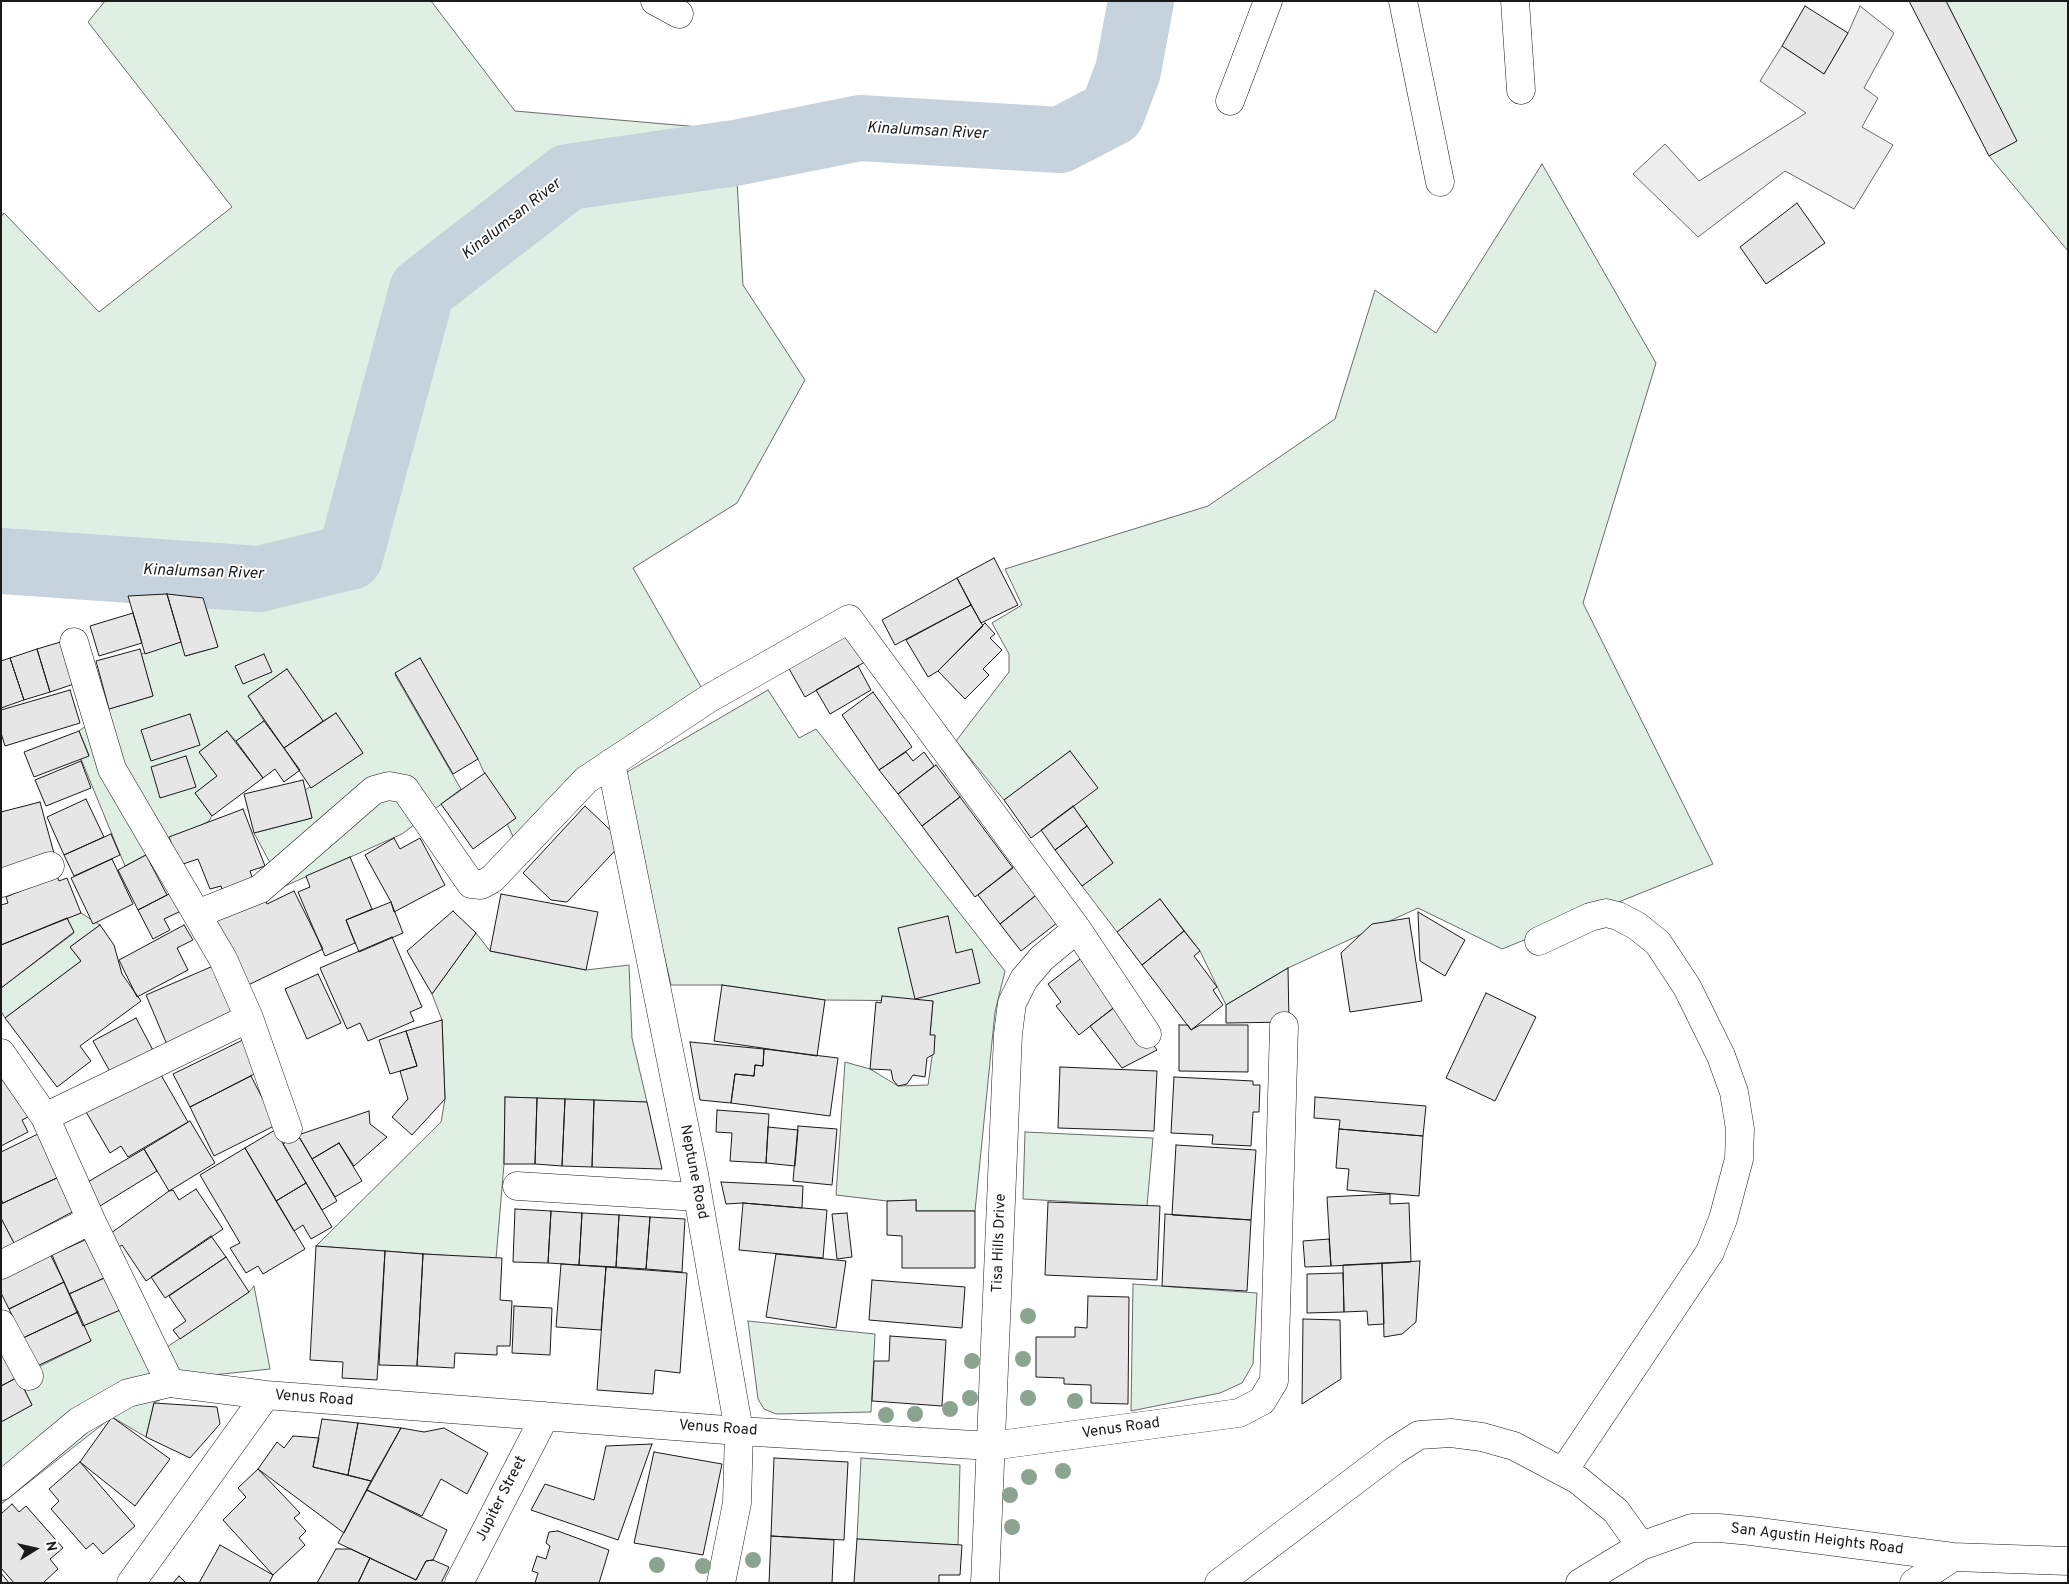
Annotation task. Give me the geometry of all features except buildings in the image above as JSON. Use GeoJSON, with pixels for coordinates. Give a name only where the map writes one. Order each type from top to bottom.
{"type":"FeatureCollection","features":[{"type":"Feature","properties":{"kind":"street"},"geometry":{"type":"LineString","coordinates":[[655,1],[679,14]]}},
{"type":"Feature","properties":{"kind":"street"},"geometry":{"type":"LineString","coordinates":[[1230,101],[1268,1]]}},
{"type":"Feature","properties":{"kind":"street"},"geometry":{"type":"LineString","coordinates":[[1403,1],[1440,182]]}},
{"type":"Feature","properties":{"kind":"street"},"geometry":{"type":"LineString","coordinates":[[1515,1],[1521,90]]}},
{"type":"Feature","properties":{"kind":"street"},"geometry":{"type":"LineString","coordinates":[[197,914],[260,889],[374,790],[389,786],[405,789],[471,884],[482,885],[492,879],[586,780],[708,699],[849,619],[1077,929],[1147,1034]]}},
{"type":"Feature","properties":{"kind":"street"},"geometry":{"type":"LineString","coordinates":[[74,642],[112,769],[223,959],[249,1018],[288,1129]]}},
{"type":"Feature","properties":{"kind":"street","name":"Neptune Road"},"geometry":{"type":"LineString","coordinates":[[611,763],[698,1197],[739,1431],[737,1503],[721,1583]]}},
{"type":"Feature","properties":{"kind":"street"},"geometry":{"type":"LineString","coordinates":[[1,883],[50,866]]}},
{"type":"Feature","properties":{"kind":"street"},"geometry":{"type":"LineString","coordinates":[[1539,941],[1590,917],[1606,913],[1618,916],[1637,926],[1658,943],[1688,987],[1721,1056],[1734,1092],[1740,1129],[1739,1159],[1723,1219],[1710,1252],[1563,1472]]}},
{"type":"Feature","properties":{"kind":"street","name":"Tisa Hills Drive"},"geometry":{"type":"LineString","coordinates":[[985,1583],[1008,1044],[1012,1003],[1024,979],[1042,958],[1077,929]]}},
{"type":"Feature","properties":{"kind":"street"},"geometry":{"type":"LineString","coordinates":[[45,1117],[249,1018]]}},
{"type":"Feature","properties":{"kind":"street","name":"Venus Road"},"geometry":{"type":"LineString","coordinates":[[1,1486],[79,1421],[128,1393],[170,1383],[266,1396],[739,1431],[991,1446],[1239,1413],[1262,1401],[1274,1381],[1284,1026]]}},
{"type":"Feature","properties":{"kind":"street"},"geometry":{"type":"LineString","coordinates":[[1,1054],[45,1117],[91,1220],[170,1383]]}},
{"type":"Feature","properties":{"kind":"street"},"geometry":{"type":"LineString","coordinates":[[517,1186],[698,1197]]}},
{"type":"Feature","properties":{"kind":"street"},"geometry":{"type":"LineString","coordinates":[[1,1265],[91,1220]]}},
{"type":"Feature","properties":{"kind":"street"},"geometry":{"type":"LineString","coordinates":[[1,1324],[29,1376]]}},
{"type":"Feature","properties":{"kind":"street"},"geometry":{"type":"LineString","coordinates":[[131,1583],[266,1396]]}},
{"type":"Feature","properties":{"kind":"street","name":"Jupiter Street"},"geometry":{"type":"LineString","coordinates":[[459,1583],[545,1416]]}},
{"type":"Feature","properties":{"kind":"street"},"geometry":{"type":"LineString","coordinates":[[1219,1583],[1394,1451],[1419,1435],[1450,1433],[1482,1437],[1514,1446],[1578,1480],[1616,1511],[1641,1546]]}},
{"type":"Feature","properties":{"kind":"street","name":"San Agustin Heights Road"},"geometry":{"type":"LineString","coordinates":[[1580,1583],[1641,1546],[1692,1528],[1719,1528],[1953,1557],[2068,1560]]}},
{"type":"Feature","properties":{"kind":"street"},"geometry":{"type":"LineString","coordinates":[[1914,1583],[1953,1557]]}},
{"type":"Feature","properties":{"kind":"green space"},"geometry":{"type":"Polygon","coordinates":[[[105,1],[431,1],[515,111],[734,130],[743,285],[805,380],[737,503],[633,568],[708,699],[519,850],[478,759],[420,658],[395,675],[461,789],[402,834],[283,887],[254,833],[312,818],[305,790],[363,753],[336,713],[323,721],[287,669],[248,696],[264,721],[236,741],[227,731],[199,752],[217,776],[195,793],[212,816],[209,821],[125,866],[81,759],[89,755],[79,731],[109,709],[153,696],[141,654],[181,642],[186,656],[217,647],[203,598],[180,596],[180,586],[214,575],[1,561],[1,217],[4,213],[99,312],[232,207],[88,22],[105,1]]]}},
{"type":"Feature","properties":{"kind":"green space"},"geometry":{"type":"Polygon","coordinates":[[[1946,1],[2068,1],[2068,251],[1989,156],[2016,141],[1946,1]]]}},
{"type":"Feature","properties":{"kind":"green space"},"geometry":{"type":"Polygon","coordinates":[[[1542,164],[1656,363],[1583,603],[1713,864],[1502,949],[1418,908],[1288,968],[1226,1005],[1200,951],[1160,899],[1117,932],[1082,886],[1113,863],[1073,806],[1097,788],[1070,751],[1004,800],[956,741],[1009,672],[1009,654],[992,623],[1022,605],[1005,569],[1208,506],[1335,419],[1375,290],[1436,333],[1542,164]]]}},
{"type":"Feature","properties":{"kind":"green space"},"geometry":{"type":"Polygon","coordinates":[[[768,690],[799,738],[816,729],[1005,971],[995,1012],[975,1211],[916,1211],[916,1200],[887,1201],[836,1195],[845,1062],[870,1069],[898,1086],[928,1085],[935,1036],[930,1035],[933,1001],[825,1000],[722,985],[671,985],[622,775],[768,690]]]}},
{"type":"Feature","properties":{"kind":"green space"},"geometry":{"type":"Polygon","coordinates":[[[81,913],[100,925],[70,947],[81,961],[5,1018],[1,1011],[1,988],[74,933],[67,918],[81,913]]]}},
{"type":"Feature","properties":{"kind":"green space"},"geometry":{"type":"Polygon","coordinates":[[[476,933],[490,951],[586,970],[629,965],[632,1038],[647,1102],[505,1097],[504,1164],[496,1259],[316,1246],[441,1122],[445,1099],[442,1020],[432,994],[476,933]]]}},
{"type":"Feature","properties":{"kind":"green space"},"geometry":{"type":"Polygon","coordinates":[[[1025,1132],[1153,1138],[1147,1206],[1023,1199],[1025,1132]]]}},
{"type":"Feature","properties":{"kind":"green space"},"geometry":{"type":"Polygon","coordinates":[[[1133,1284],[1257,1293],[1253,1364],[1242,1383],[1220,1393],[1131,1411],[1133,1284]]]}},
{"type":"Feature","properties":{"kind":"green space"},"geometry":{"type":"Polygon","coordinates":[[[254,1286],[270,1369],[175,1379],[161,1351],[249,1292],[254,1286]]]}},
{"type":"Feature","properties":{"kind":"green space"},"geometry":{"type":"Polygon","coordinates":[[[127,1307],[170,1394],[154,1403],[146,1437],[112,1417],[1,1504],[1,1422],[32,1405],[18,1377],[91,1341],[83,1326],[127,1307]]]}},
{"type":"Feature","properties":{"kind":"green space"},"geometry":{"type":"Polygon","coordinates":[[[748,1321],[875,1334],[871,1412],[776,1414],[764,1409],[758,1399],[748,1321]]]}},
{"type":"Feature","properties":{"kind":"green space"},"geometry":{"type":"Polygon","coordinates":[[[861,1458],[960,1465],[958,1545],[857,1539],[861,1458]]]}},
{"type":"Feature","properties":{"kind":"shaded area"},"geometry":{"type":"Polygon","coordinates":[[[1860,6],[1894,33],[1864,88],[1878,98],[1862,127],[1893,145],[1854,209],[1785,171],[1698,237],[1633,174],[1665,144],[1699,181],[1806,113],[1760,81],[1782,46],[1824,74],[1848,33],[1860,6]]]}},
{"type":"Feature","properties":{"kind":"shaded area"},"geometry":{"type":"Polygon","coordinates":[[[1,1218],[14,1243],[1,1250],[1,1218]]]}},
{"type":"Feature","properties":{"kind":"waterway","name":"Kinalumsan River"},"geometry":{"type":"LineString","coordinates":[[1,561],[259,579],[350,557],[422,290],[568,177],[735,153],[860,128],[1060,140],[1112,113],[1128,71],[1141,1]]}}]}
